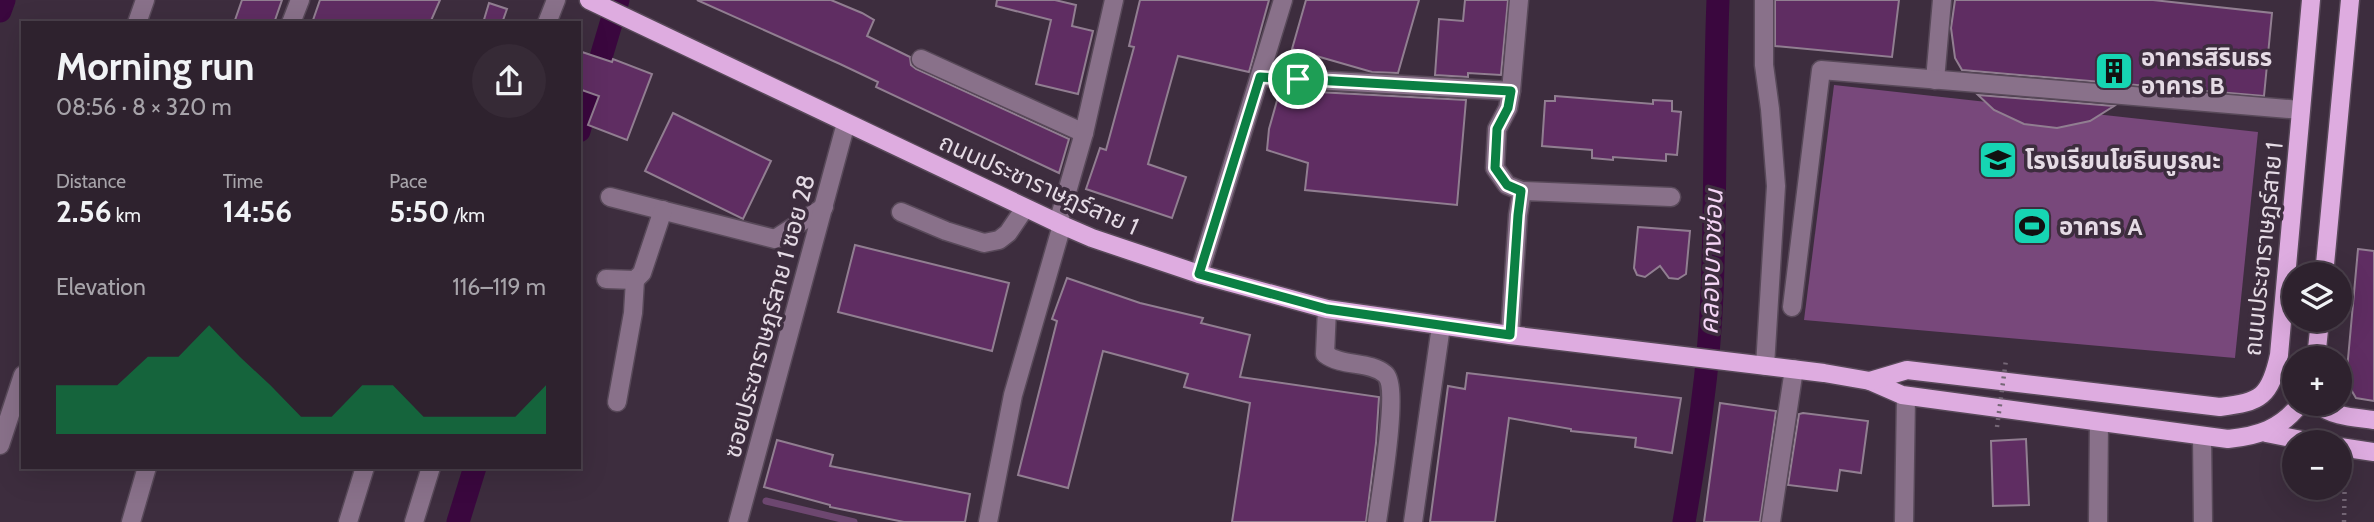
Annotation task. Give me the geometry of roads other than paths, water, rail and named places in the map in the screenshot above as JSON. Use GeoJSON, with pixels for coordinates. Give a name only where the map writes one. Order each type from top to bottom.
{"type":"FeatureCollection","features":[{"type":"Feature","properties":{"kind":"main road","name":"ถนนประชาราษฎร์สาย 1"},"geometry":{"type":"LineString","coordinates":[[1870,381],[1907,370],[2220,407],[2254,401],[2265,393],[2274,380],[2279,355],[2311,0]]}},
{"type":"Feature","properties":{"kind":"main road"},"geometry":{"type":"LineString","coordinates":[[2325,262],[2350,0]]}},
{"type":"Feature","properties":{"kind":"main road","name":"ถนนประชาราษฎร์สาย 1"},"geometry":{"type":"LineString","coordinates":[[595,3],[1092,238],[1199,274],[1327,309],[1510,335],[1794,369],[1870,381],[1906,396],[2202,436],[2228,439],[2266,433],[2282,436]]}},
{"type":"Feature","properties":{"kind":"main road","name":"ถนนประชาราษฎร์สาย 1"},"geometry":{"type":"LineString","coordinates":[[2266,433],[2289,416]]}},
{"type":"Feature","properties":{"kind":"main road"},"geometry":{"type":"LineString","coordinates":[[2340,416],[2374,419]]}},
{"type":"Feature","properties":{"kind":"main road"},"geometry":{"type":"LineString","coordinates":[[2352,449],[2374,452]]}},
{"type":"Feature","properties":{"kind":"street"},"geometry":{"type":"LineString","coordinates":[[138,21],[145,0]]}},
{"type":"Feature","properties":{"kind":"street"},"geometry":{"type":"LineString","coordinates":[[292,21],[300,0]]}},
{"type":"Feature","properties":{"kind":"street"},"geometry":{"type":"LineString","coordinates":[[548,21],[556,0]]}},
{"type":"Feature","properties":{"kind":"street"},"geometry":{"type":"LineString","coordinates":[[988,522],[1013,395],[1084,133],[1114,0]]}},
{"type":"Feature","properties":{"kind":"street"},"geometry":{"type":"LineString","coordinates":[[1199,274],[1283,0]]}},
{"type":"Feature","properties":{"kind":"street"},"geometry":{"type":"LineString","coordinates":[[1519,0],[1511,91],[1508,108],[1497,129],[1495,168],[1507,185],[1521,191],[1671,197]]}},
{"type":"Feature","properties":{"kind":"street"},"geometry":{"type":"LineString","coordinates":[[1764,0],[1764,65],[1776,186],[1765,366]]}},
{"type":"Feature","properties":{"kind":"street"},"geometry":{"type":"LineString","coordinates":[[1935,80],[1942,0]]}},
{"type":"Feature","properties":{"kind":"street"},"geometry":{"type":"LineString","coordinates":[[921,59],[1084,133]]}},
{"type":"Feature","properties":{"kind":"street"},"geometry":{"type":"LineString","coordinates":[[1792,307],[1821,70],[2301,110]]}},
{"type":"Feature","properties":{"kind":"street"},"geometry":{"type":"LineString","coordinates":[[1260,77],[1511,91]]}},
{"type":"Feature","properties":{"kind":"street","name":"ซอยประชาราษฎร์สาย 1 ซอย 28"},"geometry":{"type":"LineString","coordinates":[[738,522],[846,123]]}},
{"type":"Feature","properties":{"kind":"street"},"geometry":{"type":"LineString","coordinates":[[1510,335],[1521,191]]}},
{"type":"Feature","properties":{"kind":"street"},"geometry":{"type":"LineString","coordinates":[[610,197],[775,239],[824,207]]}},
{"type":"Feature","properties":{"kind":"street"},"geometry":{"type":"LineString","coordinates":[[901,212],[984,243],[999,240],[1008,233],[1025,208]]}},
{"type":"Feature","properties":{"kind":"street"},"geometry":{"type":"LineString","coordinates":[[617,402],[633,313],[635,280],[642,273],[663,210]]}},
{"type":"Feature","properties":{"kind":"street"},"geometry":{"type":"LineString","coordinates":[[606,279],[635,280]]}},
{"type":"Feature","properties":{"kind":"street"},"geometry":{"type":"LineString","coordinates":[[1327,309],[1325,354],[1333,360],[1378,369],[1387,375],[1392,386],[1377,522]]}},
{"type":"Feature","properties":{"kind":"street"},"geometry":{"type":"LineString","coordinates":[[1413,522],[1441,326]]}},
{"type":"Feature","properties":{"kind":"street"},"geometry":{"type":"LineString","coordinates":[[1771,522],[1794,369]]}},
{"type":"Feature","properties":{"kind":"street"},"geometry":{"type":"LineString","coordinates":[[0,445],[21,381]]}},
{"type":"Feature","properties":{"kind":"street"},"geometry":{"type":"LineString","coordinates":[[1905,522],[1906,396]]}},
{"type":"Feature","properties":{"kind":"street"},"geometry":{"type":"LineString","coordinates":[[2098,522],[2099,422]]}},
{"type":"Feature","properties":{"kind":"street"},"geometry":{"type":"LineString","coordinates":[[2202,436],[2203,522]]}},
{"type":"Feature","properties":{"kind":"street"},"geometry":{"type":"LineString","coordinates":[[131,522],[146,469]]}},
{"type":"Feature","properties":{"kind":"street"},"geometry":{"type":"LineString","coordinates":[[348,522],[364,469]]}},
{"type":"Feature","properties":{"kind":"street"},"geometry":{"type":"LineString","coordinates":[[414,522],[430,469]]}},
{"type":"Feature","properties":{"kind":"waterway"},"geometry":{"type":"LineString","coordinates":[[0,11],[4,0]]}},
{"type":"Feature","properties":{"kind":"waterway"},"geometry":{"type":"LineString","coordinates":[[581,124],[618,0]]}},
{"type":"Feature","properties":{"kind":"waterway","name":"คลองบางซ่อน"},"geometry":{"type":"LineString","coordinates":[[1684,522],[1702,408],[1710,323],[1718,0]]}},
{"type":"Feature","properties":{"kind":"waterway"},"geometry":{"type":"LineString","coordinates":[[458,522],[474,469]]}},
{"type":"Feature","properties":{"kind":"waterway"},"geometry":{"type":"LineString","coordinates":[[766,501],[854,522]]}},
{"type":"Feature","properties":{"kind":"place","name":"อาคารสิรินธร อาคาร B"},"geometry":{"type":"Point","coordinates":[2114,71]}},
{"type":"Feature","properties":{"kind":"place","name":"โรงเรียนโยธินบูรณะ"},"geometry":{"type":"Point","coordinates":[1998,160]}},
{"type":"Feature","properties":{"kind":"place","name":"อาคาร A"},"geometry":{"type":"Point","coordinates":[2032,226]}}]}
